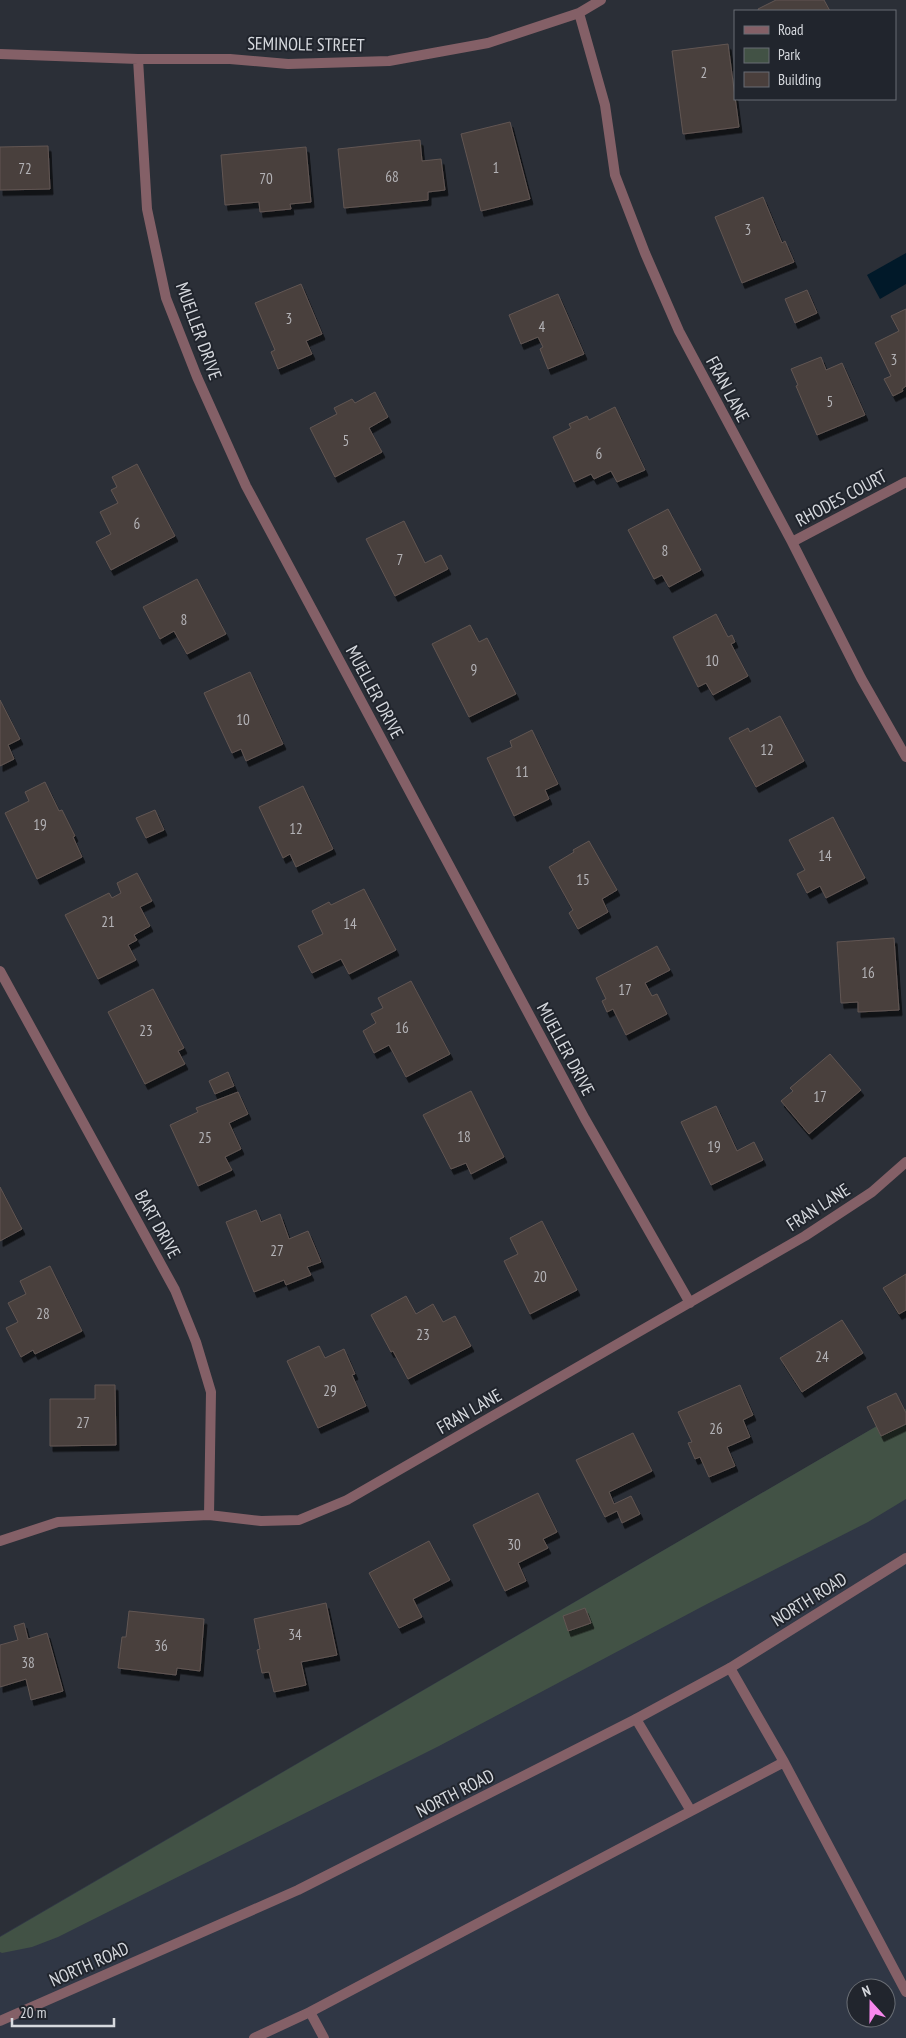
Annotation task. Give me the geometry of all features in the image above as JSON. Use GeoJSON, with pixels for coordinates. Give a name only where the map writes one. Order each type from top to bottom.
{"type":"FeatureCollection","features":[{"type":"Feature","properties":{"kind":"street","name":"SEMINOLE STREET"},"geometry":{"type":"LineString","coordinates":[[0,54],[138,59],[230,59],[288,64],[389,61],[488,44],[579,14],[601,0]]}},
{"type":"Feature","properties":{"kind":"street","name":"FRAN LANE"},"geometry":{"type":"LineString","coordinates":[[579,14],[605,104],[615,175],[645,253],[679,331],[792,542],[861,678],[906,757]]}},
{"type":"Feature","properties":{"kind":"street","name":"MUELLER DRIVE"},"geometry":{"type":"LineString","coordinates":[[138,59],[147,209],[166,298],[197,377],[246,486],[585,1119],[690,1303]]}},
{"type":"Feature","properties":{"kind":"street","name":"RHODES COURT"},"geometry":{"type":"LineString","coordinates":[[792,542],[906,482]]}},
{"type":"Feature","properties":{"kind":"street","name":"BART DRIVE"},"geometry":{"type":"LineString","coordinates":[[0,971],[175,1290],[196,1342],[211,1392],[209,1515]]}},
{"type":"Feature","properties":{"kind":"street","name":"FRAN LANE"},"geometry":{"type":"LineString","coordinates":[[0,1541],[58,1522],[209,1515],[261,1521],[299,1520],[347,1500],[805,1236],[872,1192],[906,1162]]}},
{"type":"Feature","properties":{"kind":"street","name":"NORTH ROAD"},"geometry":{"type":"LineString","coordinates":[[0,2021],[298,1890],[636,1719],[730,1668],[906,1558]]}},
{"type":"Feature","properties":{"kind":"street"},"geometry":{"type":"LineString","coordinates":[[730,1668],[784,1762],[906,1992]]}},
{"type":"Feature","properties":{"kind":"street"},"geometry":{"type":"LineString","coordinates":[[636,1719],[691,1811]]}},
{"type":"Feature","properties":{"kind":"street"},"geometry":{"type":"LineString","coordinates":[[254,2038],[310,2012],[784,1762]]}},
{"type":"Feature","properties":{"kind":"street"},"geometry":{"type":"LineString","coordinates":[[310,2012],[324,2038]]}},
{"type":"Feature","properties":{"kind":"shaded area"},"geometry":{"type":"Polygon","coordinates":[[[906,253],[906,284],[880,299],[867,275],[906,253]]]}},
{"type":"Feature","properties":{"kind":"shaded area"},"geometry":{"type":"Polygon","coordinates":[[[906,1409],[906,2038],[0,2038],[0,1936],[906,1409]]]}},
{"type":"Feature","properties":{"kind":"green space"},"geometry":{"type":"Polygon","coordinates":[[[906,1409],[906,1499],[868,1522],[707,1604],[439,1746],[58,1937],[32,1947],[0,1952],[0,1937],[906,1409]]]}},
{"type":"Feature","properties":{"kind":"building"},"geometry":{"type":"Polygon","coordinates":[[[776,0],[824,0],[829,10],[758,10],[776,0]]]}},
{"type":"Feature","properties":{"kind":"building"},"geometry":{"type":"Polygon","coordinates":[[[728,44],[739,127],[683,134],[672,51],[728,44]]]}},
{"type":"Feature","properties":{"kind":"building"},"geometry":{"type":"Polygon","coordinates":[[[510,122],[530,199],[481,211],[461,134],[510,122]]]}},
{"type":"Feature","properties":{"kind":"building"},"geometry":{"type":"Polygon","coordinates":[[[420,140],[422,161],[441,159],[445,190],[428,192],[428,200],[344,208],[338,149],[420,140]]]}},
{"type":"Feature","properties":{"kind":"building"},"geometry":{"type":"Polygon","coordinates":[[[48,146],[50,189],[0,190],[0,147],[48,146]]]}},
{"type":"Feature","properties":{"kind":"building"},"geometry":{"type":"Polygon","coordinates":[[[306,147],[311,202],[290,204],[291,209],[260,212],[259,202],[225,205],[221,155],[306,147]]]}},
{"type":"Feature","properties":{"kind":"building"},"geometry":{"type":"Polygon","coordinates":[[[763,197],[782,243],[785,241],[794,262],[742,283],[715,217],[763,197]]]}},
{"type":"Feature","properties":{"kind":"building"},"geometry":{"type":"Polygon","coordinates":[[[301,284],[322,334],[306,341],[312,354],[278,369],[271,352],[275,350],[255,303],[301,284]]]}},
{"type":"Feature","properties":{"kind":"building"},"geometry":{"type":"Polygon","coordinates":[[[807,290],[817,313],[795,323],[785,299],[807,290]]]}},
{"type":"Feature","properties":{"kind":"building"},"geometry":{"type":"Polygon","coordinates":[[[558,294],[584,354],[548,369],[540,349],[543,347],[538,337],[521,344],[509,315],[558,294]]]}},
{"type":"Feature","properties":{"kind":"building"},"geometry":{"type":"Polygon","coordinates":[[[906,309],[906,386],[902,389],[903,391],[893,396],[884,379],[891,376],[875,343],[899,331],[891,316],[906,309]]]}},
{"type":"Feature","properties":{"kind":"building"},"geometry":{"type":"Polygon","coordinates":[[[821,357],[826,370],[842,363],[865,415],[817,435],[796,386],[798,385],[791,369],[821,357]]]}},
{"type":"Feature","properties":{"kind":"building"},"geometry":{"type":"Polygon","coordinates":[[[375,392],[388,417],[369,428],[382,452],[335,477],[310,428],[337,414],[334,408],[352,399],[355,403],[375,392]]]}},
{"type":"Feature","properties":{"kind":"building"},"geometry":{"type":"Polygon","coordinates":[[[615,407],[645,470],[617,482],[611,471],[594,479],[591,474],[574,482],[553,437],[571,428],[569,424],[587,416],[589,420],[615,407]]]}},
{"type":"Feature","properties":{"kind":"building"},"geometry":{"type":"Polygon","coordinates":[[[137,464],[175,536],[111,570],[96,542],[111,534],[100,512],[118,503],[111,490],[117,487],[112,477],[137,464]]]}},
{"type":"Feature","properties":{"kind":"building"},"geometry":{"type":"Polygon","coordinates":[[[668,509],[701,570],[669,587],[662,575],[654,579],[628,530],[668,509]]]}},
{"type":"Feature","properties":{"kind":"building"},"geometry":{"type":"Polygon","coordinates":[[[404,521],[425,563],[441,555],[448,569],[395,596],[366,539],[404,521]]]}},
{"type":"Feature","properties":{"kind":"building"},"geometry":{"type":"Polygon","coordinates":[[[197,579],[226,634],[187,654],[174,631],[160,639],[143,607],[197,579]]]}},
{"type":"Feature","properties":{"kind":"building"},"geometry":{"type":"Polygon","coordinates":[[[716,614],[728,637],[732,635],[735,642],[731,644],[748,676],[713,695],[706,683],[698,687],[673,637],[716,614]]]}},
{"type":"Feature","properties":{"kind":"building"},"geometry":{"type":"Polygon","coordinates":[[[470,625],[479,642],[487,638],[516,694],[469,717],[432,644],[470,625]]]}},
{"type":"Feature","properties":{"kind":"building"},"geometry":{"type":"Polygon","coordinates":[[[250,672],[283,744],[246,761],[241,749],[232,753],[204,693],[250,672]]]}},
{"type":"Feature","properties":{"kind":"building"},"geometry":{"type":"Polygon","coordinates":[[[0,700],[20,739],[8,745],[14,759],[0,766],[0,700]]]}},
{"type":"Feature","properties":{"kind":"building"},"geometry":{"type":"Polygon","coordinates":[[[780,716],[804,761],[756,787],[729,738],[748,728],[750,732],[780,716]]]}},
{"type":"Feature","properties":{"kind":"building"},"geometry":{"type":"Polygon","coordinates":[[[532,730],[558,784],[545,790],[549,799],[514,816],[487,758],[512,747],[510,741],[532,730]]]}},
{"type":"Feature","properties":{"kind":"building"},"geometry":{"type":"Polygon","coordinates":[[[45,782],[59,811],[62,810],[75,836],[73,837],[82,857],[37,879],[5,813],[29,801],[25,792],[45,782]]]}},
{"type":"Feature","properties":{"kind":"building"},"geometry":{"type":"Polygon","coordinates":[[[303,786],[333,849],[296,867],[290,854],[283,858],[259,807],[303,786]]]}},
{"type":"Feature","properties":{"kind":"building"},"geometry":{"type":"Polygon","coordinates":[[[155,810],[164,830],[146,838],[136,818],[155,810]]]}},
{"type":"Feature","properties":{"kind":"building"},"geometry":{"type":"Polygon","coordinates":[[[833,817],[865,878],[826,898],[820,886],[807,893],[797,874],[805,870],[789,840],[833,817]]]}},
{"type":"Feature","properties":{"kind":"building"},"geometry":{"type":"Polygon","coordinates":[[[589,841],[617,890],[602,899],[608,912],[578,929],[569,913],[573,910],[549,867],[589,841]]]}},
{"type":"Feature","properties":{"kind":"building"},"geometry":{"type":"Polygon","coordinates":[[[137,873],[152,901],[140,907],[150,926],[134,935],[137,940],[128,945],[136,960],[98,979],[65,915],[109,893],[112,898],[121,893],[117,883],[137,873]]]}},
{"type":"Feature","properties":{"kind":"building"},"geometry":{"type":"Polygon","coordinates":[[[364,889],[396,950],[349,974],[341,959],[312,973],[298,946],[323,934],[312,911],[329,902],[331,905],[364,889]]]}},
{"type":"Feature","properties":{"kind":"building"},"geometry":{"type":"Polygon","coordinates":[[[894,938],[899,1010],[858,1012],[858,1002],[841,1003],[837,942],[894,938]]]}},
{"type":"Feature","properties":{"kind":"building"},"geometry":{"type":"Polygon","coordinates":[[[657,946],[670,970],[645,983],[652,996],[657,994],[667,1014],[626,1035],[613,1009],[607,1012],[602,1001],[606,999],[596,978],[657,946]]]}},
{"type":"Feature","properties":{"kind":"building"},"geometry":{"type":"Polygon","coordinates":[[[411,981],[450,1054],[406,1077],[389,1045],[374,1053],[363,1031],[376,1023],[371,1014],[383,1008],[378,998],[411,981]]]}},
{"type":"Feature","properties":{"kind":"building"},"geometry":{"type":"Polygon","coordinates":[[[153,989],[184,1048],[178,1051],[185,1064],[145,1084],[108,1012],[153,989]]]}},
{"type":"Feature","properties":{"kind":"building"},"geometry":{"type":"Polygon","coordinates":[[[830,1054],[861,1090],[809,1134],[781,1101],[793,1091],[790,1088],[830,1054]]]}},
{"type":"Feature","properties":{"kind":"building"},"geometry":{"type":"Polygon","coordinates":[[[228,1072],[234,1086],[215,1094],[209,1081],[228,1072]]]}},
{"type":"Feature","properties":{"kind":"building"},"geometry":{"type":"Polygon","coordinates":[[[471,1091],[504,1157],[471,1174],[466,1163],[451,1169],[423,1115],[471,1091]]]}},
{"type":"Feature","properties":{"kind":"building"},"geometry":{"type":"Polygon","coordinates":[[[238,1092],[248,1114],[229,1123],[241,1149],[225,1157],[232,1170],[198,1186],[170,1125],[198,1112],[196,1108],[238,1092]]]}},
{"type":"Feature","properties":{"kind":"building"},"geometry":{"type":"Polygon","coordinates":[[[716,1106],[737,1151],[754,1142],[763,1160],[711,1185],[681,1122],[716,1106]]]}},
{"type":"Feature","properties":{"kind":"building"},"geometry":{"type":"Polygon","coordinates":[[[0,1187],[22,1229],[0,1241],[0,1187]]]}},
{"type":"Feature","properties":{"kind":"building"},"geometry":{"type":"Polygon","coordinates":[[[256,1210],[261,1222],[280,1214],[289,1239],[308,1231],[321,1262],[307,1267],[311,1275],[286,1285],[284,1280],[254,1292],[226,1222],[256,1210]]]}},
{"type":"Feature","properties":{"kind":"building"},"geometry":{"type":"Polygon","coordinates":[[[542,1221],[577,1290],[530,1314],[504,1261],[518,1254],[510,1238],[542,1221]]]}},
{"type":"Feature","properties":{"kind":"building"},"geometry":{"type":"Polygon","coordinates":[[[50,1266],[82,1331],[35,1354],[33,1350],[21,1357],[6,1328],[18,1322],[8,1303],[26,1294],[20,1281],[50,1266]]]}},
{"type":"Feature","properties":{"kind":"building"},"geometry":{"type":"Polygon","coordinates":[[[906,1274],[906,1310],[899,1314],[883,1288],[906,1274]]]}},
{"type":"Feature","properties":{"kind":"building"},"geometry":{"type":"Polygon","coordinates":[[[406,1296],[416,1314],[433,1304],[443,1322],[455,1316],[471,1346],[408,1379],[371,1315],[406,1296]]]}},
{"type":"Feature","properties":{"kind":"building"},"geometry":{"type":"Polygon","coordinates":[[[842,1320],[863,1353],[802,1392],[780,1358],[842,1320]]]}},
{"type":"Feature","properties":{"kind":"building"},"geometry":{"type":"Polygon","coordinates":[[[319,1346],[325,1358],[344,1349],[355,1374],[352,1375],[366,1406],[318,1428],[287,1361],[319,1346]]]}},
{"type":"Feature","properties":{"kind":"building"},"geometry":{"type":"Polygon","coordinates":[[[95,1385],[115,1385],[116,1445],[50,1446],[50,1399],[95,1399],[95,1385]]]}},
{"type":"Feature","properties":{"kind":"building"},"geometry":{"type":"Polygon","coordinates":[[[740,1385],[753,1415],[743,1420],[750,1437],[727,1447],[735,1466],[709,1477],[700,1457],[695,1459],[688,1443],[692,1442],[678,1412],[740,1385]]]}},
{"type":"Feature","properties":{"kind":"building"},"geometry":{"type":"Polygon","coordinates":[[[896,1393],[906,1413],[906,1424],[881,1436],[867,1407],[896,1393]]]}},
{"type":"Feature","properties":{"kind":"building"},"geometry":{"type":"Polygon","coordinates":[[[633,1433],[652,1471],[609,1492],[614,1504],[631,1496],[640,1514],[622,1523],[617,1511],[605,1517],[576,1460],[633,1433]]]}},
{"type":"Feature","properties":{"kind":"building"},"geometry":{"type":"Polygon","coordinates":[[[538,1493],[557,1532],[543,1539],[548,1548],[518,1563],[526,1581],[505,1591],[473,1525],[538,1493]]]}},
{"type":"Feature","properties":{"kind":"building"},"geometry":{"type":"Polygon","coordinates":[[[429,1541],[450,1580],[413,1599],[422,1617],[399,1628],[369,1573],[429,1541]]]}},
{"type":"Feature","properties":{"kind":"building"},"geometry":{"type":"Polygon","coordinates":[[[326,1603],[337,1655],[301,1662],[306,1685],[274,1692],[269,1672],[262,1673],[257,1650],[260,1649],[254,1619],[326,1603]]]}},
{"type":"Feature","properties":{"kind":"building"},"geometry":{"type":"Polygon","coordinates":[[[585,1608],[591,1623],[568,1631],[563,1616],[585,1608]]]}},
{"type":"Feature","properties":{"kind":"building"},"geometry":{"type":"Polygon","coordinates":[[[129,1611],[204,1619],[200,1671],[177,1668],[176,1675],[118,1668],[122,1637],[126,1637],[129,1611]]]}},
{"type":"Feature","properties":{"kind":"building"},"geometry":{"type":"Polygon","coordinates":[[[24,1623],[28,1639],[47,1633],[63,1691],[31,1700],[26,1679],[0,1687],[0,1645],[18,1640],[14,1626],[24,1623]]]}}]}
